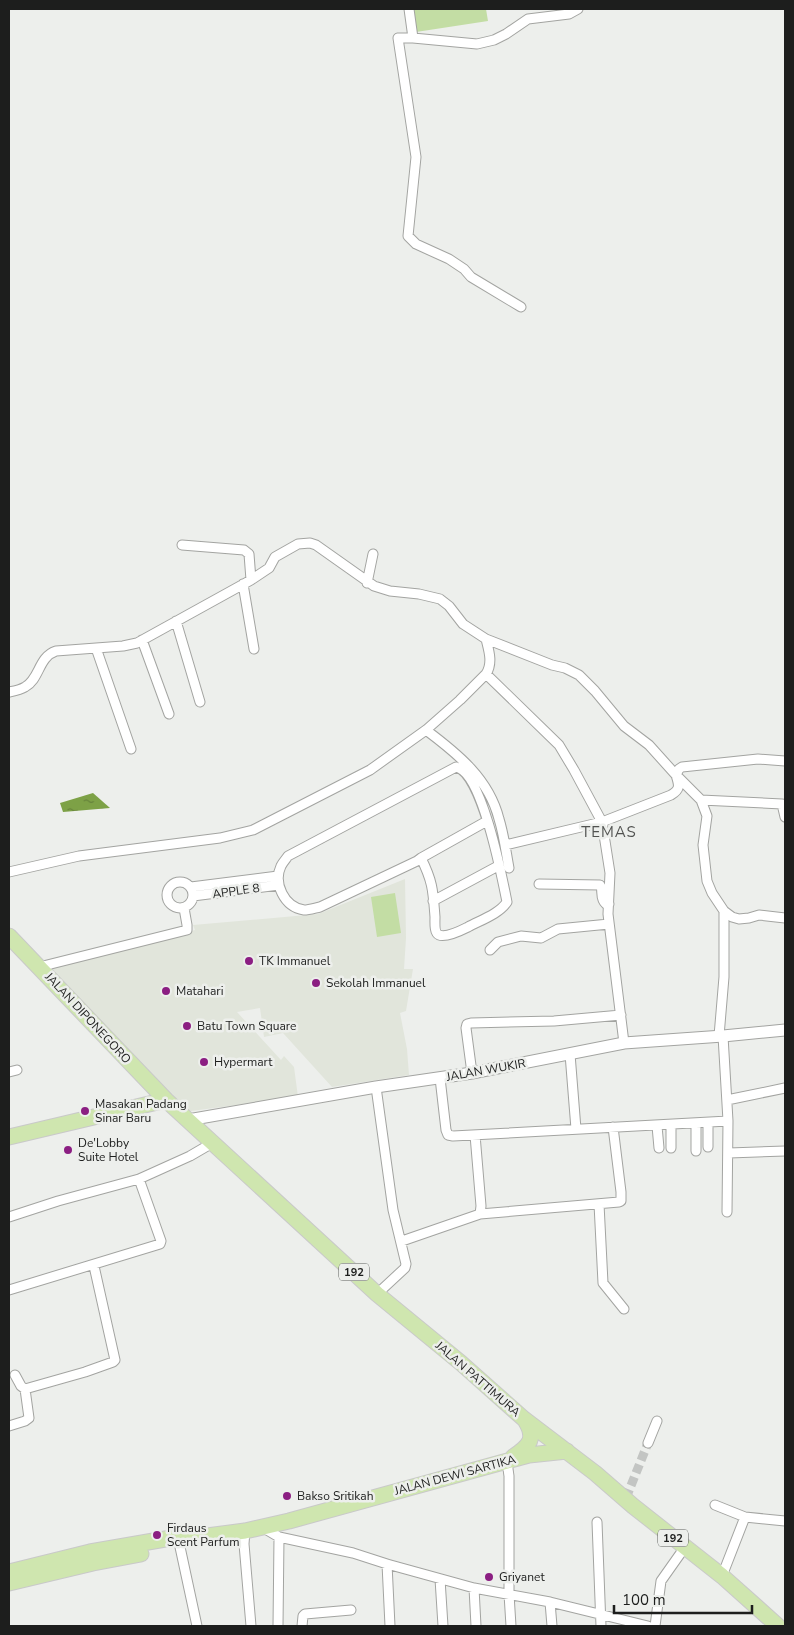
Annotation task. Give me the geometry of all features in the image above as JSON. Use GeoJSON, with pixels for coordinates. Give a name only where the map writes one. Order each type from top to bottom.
{"type":"FeatureCollection","features":[{"type":"Feature","properties":{"kind":"main road","name":"JALAN DIPONEGORO"},"geometry":{"type":"LineString","coordinates":[[9,936],[166,1100]]}},
{"type":"Feature","properties":{"kind":"main road","name":"192"},"geometry":{"type":"LineString","coordinates":[[166,1100],[188,1120]]}},
{"type":"Feature","properties":{"kind":"main road"},"geometry":{"type":"LineString","coordinates":[[9,1137],[166,1100]]}},
{"type":"Feature","properties":{"kind":"main road","name":"JALAN PATTIMURA"},"geometry":{"type":"LineString","coordinates":[[188,1120],[377,1294],[461,1363],[524,1419],[595,1472],[722,1576],[778,1626]]}},
{"type":"Feature","properties":{"kind":"main road"},"geometry":{"type":"LineString","coordinates":[[507,1462],[527,1446],[530,1440],[531,1430],[524,1419]]}},
{"type":"Feature","properties":{"kind":"main road","name":"JALAN DEWI SARTIKA"},"geometry":{"type":"LineString","coordinates":[[9,1572],[92,1557],[171,1538],[199,1537],[245,1531],[529,1455],[567,1451]]}},
{"type":"Feature","properties":{"kind":"main road","name":"JALAN DEWI SARTIKA"},"geometry":{"type":"LineString","coordinates":[[9,1583],[92,1557],[180,1547],[199,1537]]}},
{"type":"Feature","properties":{"kind":"street"},"geometry":{"type":"LineString","coordinates":[[409,9],[409,37]]}},
{"type":"Feature","properties":{"kind":"street"},"geometry":{"type":"LineString","coordinates":[[521,306],[471,277],[464,269],[449,259],[416,244],[408,236],[416,158],[398,38],[409,37],[477,44],[494,40],[528,19],[569,14],[578,9]]}},
{"type":"Feature","properties":{"kind":"street"},"geometry":{"type":"LineString","coordinates":[[9,692],[23,688],[30,683],[49,654],[56,651],[124,646],[142,640],[247,582],[269,568],[274,557],[298,544],[310,543],[316,545],[367,583],[390,591],[419,594],[440,599],[449,606],[463,624],[486,639],[552,665],[565,668],[579,676],[595,691],[624,726],[649,745],[701,800],[707,816],[703,845],[707,881],[712,893],[724,911],[732,917],[739,919],[759,915],[785,918]]}},
{"type":"Feature","properties":{"kind":"street"},"geometry":{"type":"LineString","coordinates":[[182,545],[244,550],[248,554],[247,582],[254,649]]}},
{"type":"Feature","properties":{"kind":"street"},"geometry":{"type":"LineString","coordinates":[[367,583],[373,554]]}},
{"type":"Feature","properties":{"kind":"street"},"geometry":{"type":"LineString","coordinates":[[176,621],[200,702]]}},
{"type":"Feature","properties":{"kind":"street"},"geometry":{"type":"LineString","coordinates":[[9,872],[79,856],[220,838],[253,830],[370,770],[426,730],[486,674],[490,661],[486,639]]}},
{"type":"Feature","properties":{"kind":"street"},"geometry":{"type":"LineString","coordinates":[[142,640],[169,714]]}},
{"type":"Feature","properties":{"kind":"street"},"geometry":{"type":"LineString","coordinates":[[96,648],[131,749]]}},
{"type":"Feature","properties":{"kind":"street"},"geometry":{"type":"LineString","coordinates":[[486,674],[559,744],[602,822],[610,873],[609,924],[624,1043]]}},
{"type":"Feature","properties":{"kind":"street"},"geometry":{"type":"LineString","coordinates":[[426,730],[465,761],[485,785],[499,818],[509,868]]}},
{"type":"Feature","properties":{"kind":"street"},"geometry":{"type":"LineString","coordinates":[[505,845],[602,822],[677,792],[676,775],[682,767],[758,759],[785,761]]}},
{"type":"Feature","properties":{"kind":"street"},"geometry":{"type":"LineString","coordinates":[[421,858],[432,884],[436,932],[439,935],[446,936],[464,929],[490,916],[507,902],[495,846],[483,805],[469,778],[464,771],[456,767],[288,856],[281,865],[278,880],[282,893],[291,906],[305,910],[320,907],[421,858],[487,820]]}},
{"type":"Feature","properties":{"kind":"street"},"geometry":{"type":"LineString","coordinates":[[701,800],[782,804],[785,818]]}},
{"type":"Feature","properties":{"kind":"street"},"geometry":{"type":"LineString","coordinates":[[434,901],[498,866]]}},
{"type":"Feature","properties":{"kind":"street"},"geometry":{"type":"LineString","coordinates":[[181,908],[169,903],[167,893],[168,888],[172,884],[182,882],[191,886],[278,880]]}},
{"type":"Feature","properties":{"kind":"street","name":"APPLE 8"},"geometry":{"type":"LineString","coordinates":[[193,896],[278,880]]}},
{"type":"Feature","properties":{"kind":"street"},"geometry":{"type":"LineString","coordinates":[[539,884],[600,885],[602,887],[602,899],[606,904],[609,904]]}},
{"type":"Feature","properties":{"kind":"street"},"geometry":{"type":"LineString","coordinates":[[181,908],[192,901],[191,886]]}},
{"type":"Feature","properties":{"kind":"street"},"geometry":{"type":"LineString","coordinates":[[39,967],[187,929],[181,908]]}},
{"type":"Feature","properties":{"kind":"street"},"geometry":{"type":"LineString","coordinates":[[724,911],[724,977],[721,1036],[728,1121],[727,1212]]}},
{"type":"Feature","properties":{"kind":"street"},"geometry":{"type":"LineString","coordinates":[[490,950],[498,942],[521,936],[541,938],[558,929],[609,924]]}},
{"type":"Feature","properties":{"kind":"street"},"geometry":{"type":"LineString","coordinates":[[472,1073],[467,1024],[554,1021],[620,1015]]}},
{"type":"Feature","properties":{"kind":"street","name":"JALAN WUKIR"},"geometry":{"type":"LineString","coordinates":[[188,1120],[376,1087],[472,1073],[624,1043],[785,1030]]}},
{"type":"Feature","properties":{"kind":"street"},"geometry":{"type":"LineString","coordinates":[[570,1054],[576,1130]]}},
{"type":"Feature","properties":{"kind":"street"},"geometry":{"type":"LineString","coordinates":[[440,1078],[448,1135],[453,1136],[708,1124],[728,1121]]}},
{"type":"Feature","properties":{"kind":"street"},"geometry":{"type":"LineString","coordinates":[[376,1087],[393,1210],[406,1264],[405,1268],[377,1294]]}},
{"type":"Feature","properties":{"kind":"street"},"geometry":{"type":"LineString","coordinates":[[727,1100],[785,1088]]}},
{"type":"Feature","properties":{"kind":"street"},"geometry":{"type":"LineString","coordinates":[[696,1124],[696,1151]]}},
{"type":"Feature","properties":{"kind":"street"},"geometry":{"type":"LineString","coordinates":[[708,1124],[708,1146]]}},
{"type":"Feature","properties":{"kind":"street"},"geometry":{"type":"LineString","coordinates":[[671,1125],[671,1148]]}},
{"type":"Feature","properties":{"kind":"street"},"geometry":{"type":"LineString","coordinates":[[658,1126],[659,1148]]}},
{"type":"Feature","properties":{"kind":"street"},"geometry":{"type":"LineString","coordinates":[[402,1241],[480,1214],[621,1201],[613,1127]]}},
{"type":"Feature","properties":{"kind":"street"},"geometry":{"type":"LineString","coordinates":[[474,1135],[481,1206],[480,1214]]}},
{"type":"Feature","properties":{"kind":"street"},"geometry":{"type":"LineString","coordinates":[[9,1218],[58,1201],[139,1179],[190,1156],[214,1142]]}},
{"type":"Feature","properties":{"kind":"street"},"geometry":{"type":"LineString","coordinates":[[729,1153],[785,1151]]}},
{"type":"Feature","properties":{"kind":"street"},"geometry":{"type":"LineString","coordinates":[[9,1290],[94,1266],[161,1243],[139,1179]]}},
{"type":"Feature","properties":{"kind":"street"},"geometry":{"type":"LineString","coordinates":[[599,1204],[603,1283],[624,1309]]}},
{"type":"Feature","properties":{"kind":"street"},"geometry":{"type":"LineString","coordinates":[[25,1389],[85,1372],[115,1360],[94,1266]]}},
{"type":"Feature","properties":{"kind":"street"},"geometry":{"type":"LineString","coordinates":[[9,1426],[29,1418],[25,1389],[21,1386],[15,1375]]}},
{"type":"Feature","properties":{"kind":"street"},"geometry":{"type":"LineString","coordinates":[[648,1443],[656,1420]]}},
{"type":"Feature","properties":{"kind":"street"},"geometry":{"type":"LineString","coordinates":[[507,1462],[509,1476],[509,1594],[511,1626]]}},
{"type":"Feature","properties":{"kind":"street"},"geometry":{"type":"LineString","coordinates":[[715,1505],[745,1517],[785,1521]]}},
{"type":"Feature","properties":{"kind":"street"},"geometry":{"type":"LineString","coordinates":[[722,1576],[745,1517]]}},
{"type":"Feature","properties":{"kind":"street"},"geometry":{"type":"LineString","coordinates":[[596,1522],[601,1626]]}},
{"type":"Feature","properties":{"kind":"street"},"geometry":{"type":"LineString","coordinates":[[262,1527],[279,1537],[353,1553],[474,1588],[550,1602],[648,1626]]}},
{"type":"Feature","properties":{"kind":"street"},"geometry":{"type":"LineString","coordinates":[[245,1531],[244,1544],[251,1626]]}},
{"type":"Feature","properties":{"kind":"street"},"geometry":{"type":"LineString","coordinates":[[278,1626],[279,1537]]}},
{"type":"Feature","properties":{"kind":"street"},"geometry":{"type":"LineString","coordinates":[[180,1547],[197,1626]]}},
{"type":"Feature","properties":{"kind":"street"},"geometry":{"type":"LineString","coordinates":[[655,1626],[661,1581],[685,1547]]}},
{"type":"Feature","properties":{"kind":"street"},"geometry":{"type":"LineString","coordinates":[[387,1564],[390,1626]]}},
{"type":"Feature","properties":{"kind":"street"},"geometry":{"type":"LineString","coordinates":[[440,1579],[443,1626]]}},
{"type":"Feature","properties":{"kind":"street"},"geometry":{"type":"LineString","coordinates":[[474,1588],[476,1626]]}},
{"type":"Feature","properties":{"kind":"street"},"geometry":{"type":"LineString","coordinates":[[550,1602],[552,1626]]}},
{"type":"Feature","properties":{"kind":"street"},"geometry":{"type":"LineString","coordinates":[[302,1626],[305,1614],[350,1610]]}},
{"type":"Feature","properties":{"kind":"shaded area"},"geometry":{"type":"Polygon","coordinates":[[[413,9],[486,9],[488,21],[416,32],[413,9]]]}},
{"type":"Feature","properties":{"kind":"shaded area"},"geometry":{"type":"Polygon","coordinates":[[[405,879],[406,938],[404,969],[413,969],[406,1011],[400,1013],[407,1049],[409,1075],[332,1087],[283,1033],[264,1037],[260,1008],[237,1012],[281,1060],[284,1056],[294,1067],[298,1097],[191,1111],[185,1110],[49,969],[195,930],[193,925],[318,914],[405,879]]]}},
{"type":"Feature","properties":{"kind":"shaded area"},"geometry":{"type":"Polygon","coordinates":[[[395,893],[401,933],[377,937],[371,897],[395,893]]]}},
{"type":"Feature","properties":{"kind":"water"},"geometry":{"type":"Polygon","coordinates":[[[93,793],[110,808],[63,812],[60,803],[93,793]]]}},
{"type":"Feature","properties":{"kind":"tunnel"},"geometry":{"type":"LineString","coordinates":[[626,1498],[648,1443]]}},
{"type":"Feature","properties":{"kind":"place","name":"TK Immanuel"},"geometry":{"type":"Point","coordinates":[249,961]}},
{"type":"Feature","properties":{"kind":"place","name":"Sekolah Immanuel"},"geometry":{"type":"Point","coordinates":[316,983]}},
{"type":"Feature","properties":{"kind":"place","name":"Matahari"},"geometry":{"type":"Point","coordinates":[166,991]}},
{"type":"Feature","properties":{"kind":"place","name":"Batu Town Square"},"geometry":{"type":"Point","coordinates":[187,1026]}},
{"type":"Feature","properties":{"kind":"place","name":"Hypermart"},"geometry":{"type":"Point","coordinates":[204,1062]}},
{"type":"Feature","properties":{"kind":"place","name":"Masakan Padang Sinar Baru"},"geometry":{"type":"Point","coordinates":[85,1111]}},
{"type":"Feature","properties":{"kind":"place","name":"De'Lobby Suite Hotel"},"geometry":{"type":"Point","coordinates":[68,1150]}},
{"type":"Feature","properties":{"kind":"place","name":"Bakso Sritikah"},"geometry":{"type":"Point","coordinates":[287,1496]}},
{"type":"Feature","properties":{"kind":"place","name":"Firdaus Scent Parfum"},"geometry":{"type":"Point","coordinates":[157,1535]}},
{"type":"Feature","properties":{"kind":"place","name":"Griyanet"},"geometry":{"type":"Point","coordinates":[489,1577]}},
{"type":"Feature","properties":{"kind":"district","name":"TEMAS"},"geometry":{"type":"Point","coordinates":[609,832]}}]}
